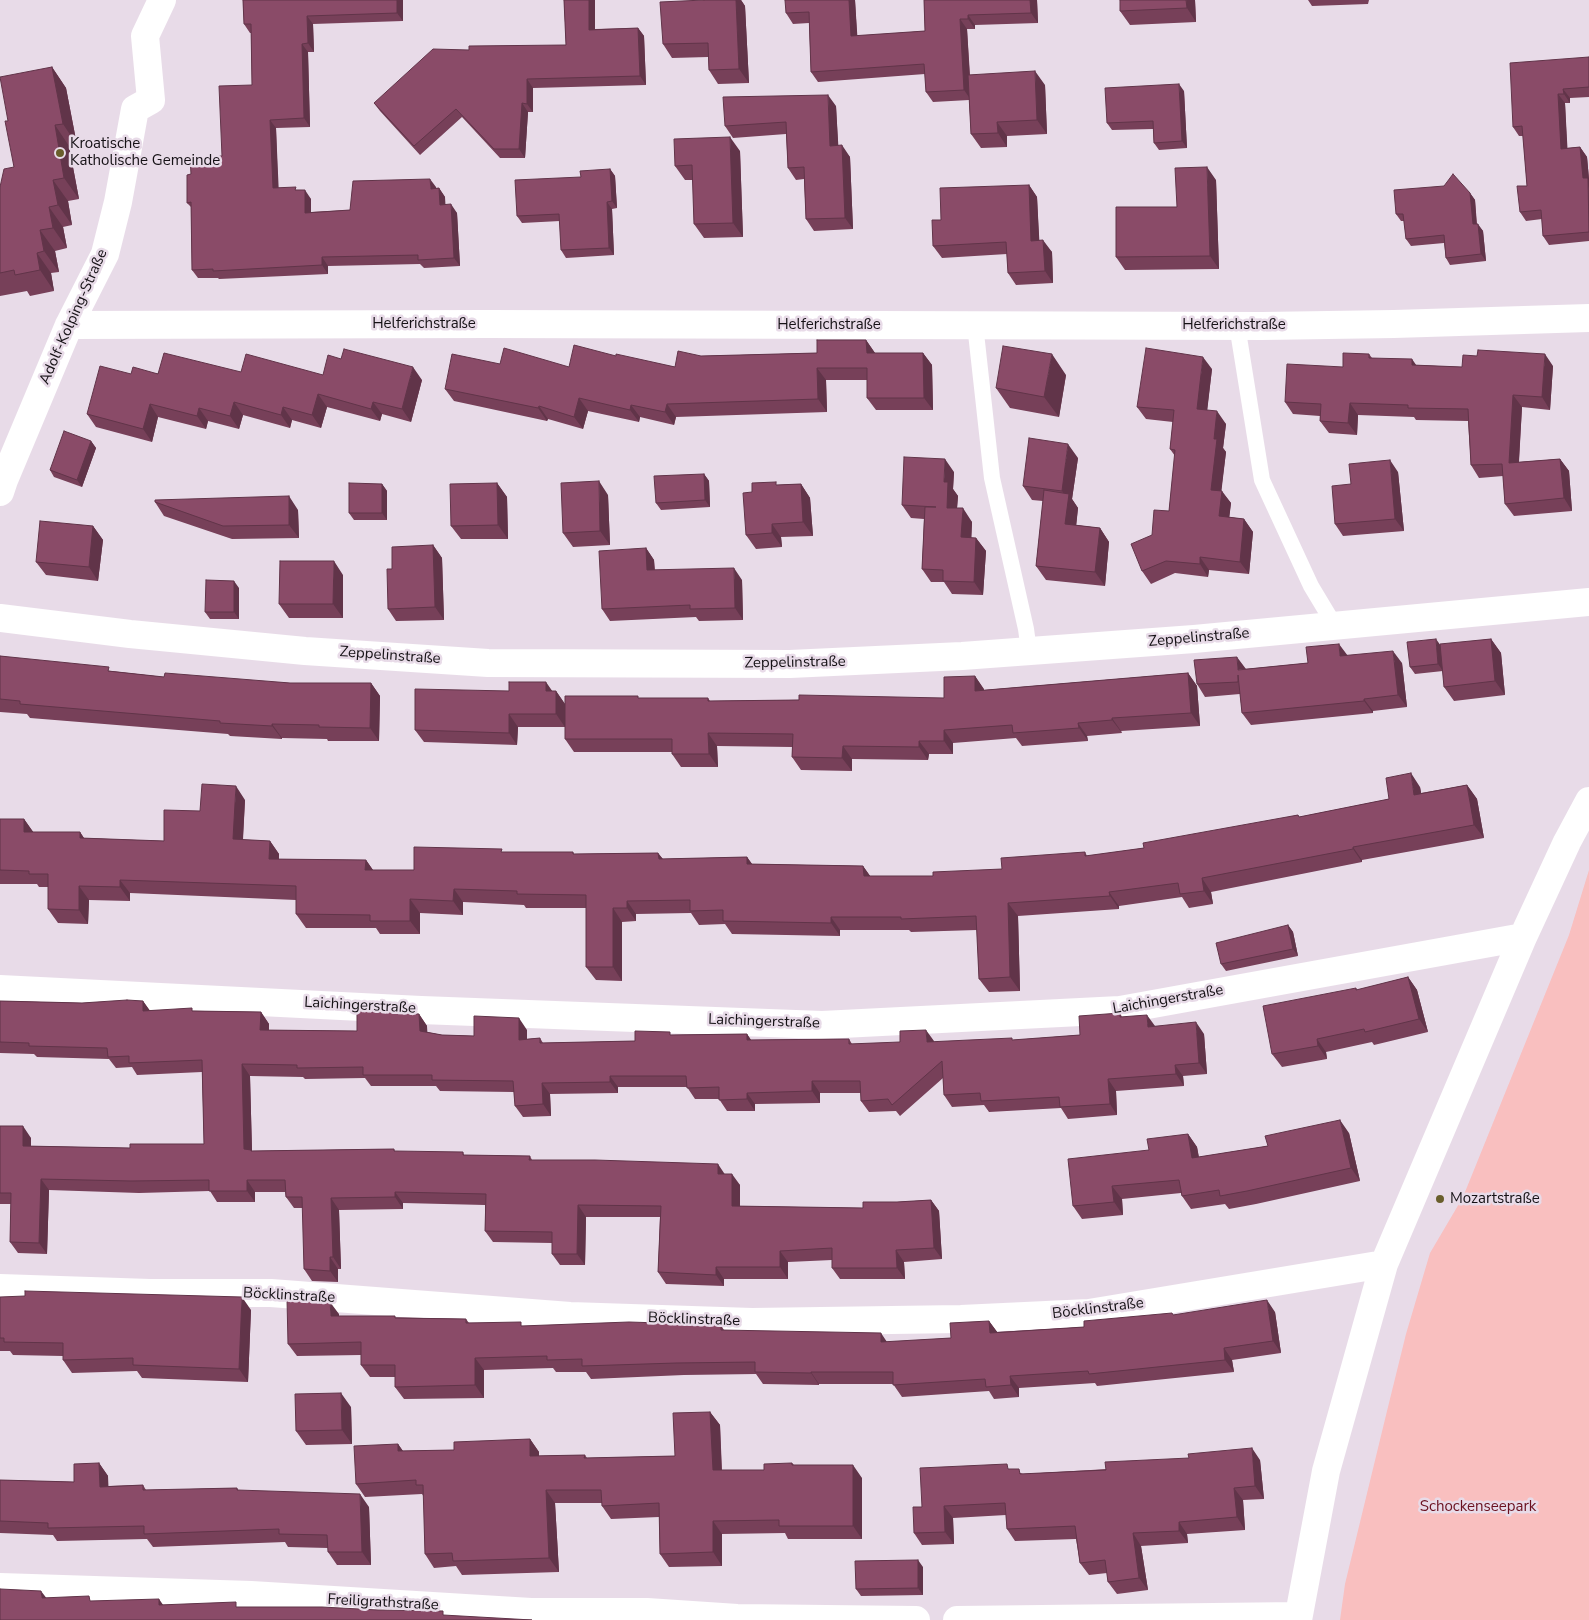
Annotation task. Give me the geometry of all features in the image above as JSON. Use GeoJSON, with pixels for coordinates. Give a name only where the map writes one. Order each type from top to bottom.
{"type":"FeatureCollection","features":[{"type":"Feature","properties":{"kind":"street","name":"Adolf-Kolping-Straße"},"geometry":{"type":"LineString","coordinates":[[0,492],[69,325],[105,254],[118,202],[135,109],[151,100],[145,36],[162,0]]}},
{"type":"Feature","properties":{"kind":"street","name":"Helferichstraße"},"geometry":{"type":"LineString","coordinates":[[69,325],[1237,325],[1394,324],[1589,318]]}},
{"type":"Feature","properties":{"kind":"street","name":"Zeppelinstraße"},"geometry":{"type":"LineString","coordinates":[[0,618],[130,634],[266,647],[488,663],[790,664],[1029,651],[1194,639],[1589,602]]}},
{"type":"Feature","properties":{"kind":"street"},"geometry":{"type":"LineString","coordinates":[[957,1620],[1298,1618],[1326,1471],[1384,1264],[1522,936],[1589,801]]}},
{"type":"Feature","properties":{"kind":"street","name":"Laichingerstraße"},"geometry":{"type":"LineString","coordinates":[[0,989],[421,1010],[822,1025],[1120,1010],[1522,936]]}},
{"type":"Feature","properties":{"kind":"street","name":"Böcklinstraße"},"geometry":{"type":"LineString","coordinates":[[0,1288],[150,1293],[271,1293],[570,1316],[752,1322],[961,1319],[1089,1313],[1384,1264]]}},
{"type":"Feature","properties":{"kind":"street","name":"Freiligrathstraße"},"geometry":{"type":"LineString","coordinates":[[0,1586],[251,1595],[531,1612],[647,1612],[737,1618],[916,1620]]}},
{"type":"Feature","properties":{"kind":"lane"},"geometry":{"type":"LineString","coordinates":[[976,324],[992,478],[1026,629],[1029,651]]}},
{"type":"Feature","properties":{"kind":"lane"},"geometry":{"type":"LineString","coordinates":[[1237,325],[1262,480],[1311,586],[1335,626]]}},
{"type":"Feature","properties":{"kind":"green space","name":"Schockenseepark"},"geometry":{"type":"Polygon","coordinates":[[[1589,870],[1589,1620],[1340,1620],[1345,1584],[1387,1411],[1406,1334],[1430,1253],[1463,1197],[1569,935],[1589,870]]]}},
{"type":"Feature","properties":{"kind":"building"},"geometry":{"type":"Polygon","coordinates":[[[243,0],[397,0],[397,13],[307,16],[308,43],[302,44],[304,118],[270,120],[273,188],[296,187],[295,190],[305,190],[305,213],[350,210],[353,181],[430,179],[431,189],[439,188],[440,205],[451,204],[454,258],[418,260],[418,255],[322,257],[322,265],[213,271],[213,269],[192,270],[191,202],[187,203],[187,175],[191,174],[190,158],[222,156],[219,86],[252,85],[251,24],[244,24],[243,0]]]}},
{"type":"Feature","properties":{"kind":"building"},"geometry":{"type":"Polygon","coordinates":[[[564,0],[589,0],[589,30],[638,28],[640,76],[527,79],[527,104],[522,103],[519,149],[494,149],[456,109],[414,146],[374,103],[433,49],[469,50],[469,46],[566,45],[564,0]]]}},
{"type":"Feature","properties":{"kind":"building"},"geometry":{"type":"Polygon","coordinates":[[[736,0],[739,69],[709,70],[708,43],[663,44],[660,2],[736,0]]]}},
{"type":"Feature","properties":{"kind":"building"},"geometry":{"type":"Polygon","coordinates":[[[785,0],[849,0],[851,36],[925,31],[924,0],[1030,0],[1031,13],[968,15],[968,19],[960,19],[964,90],[926,92],[924,64],[811,72],[809,12],[786,13],[785,0]]]}},
{"type":"Feature","properties":{"kind":"building"},"geometry":{"type":"Polygon","coordinates":[[[1120,0],[1186,0],[1187,8],[1120,11],[1120,0]]]}},
{"type":"Feature","properties":{"kind":"building"},"geometry":{"type":"Polygon","coordinates":[[[1589,57],[1589,87],[1563,89],[1564,94],[1558,94],[1561,149],[1580,147],[1583,178],[1588,178],[1589,232],[1543,236],[1541,210],[1520,212],[1517,186],[1527,186],[1522,126],[1513,127],[1510,63],[1589,57]]]}},
{"type":"Feature","properties":{"kind":"building"},"geometry":{"type":"Polygon","coordinates":[[[52,67],[63,124],[55,125],[64,178],[53,180],[58,205],[49,207],[53,228],[40,230],[44,251],[37,253],[40,270],[15,275],[14,270],[0,273],[0,187],[4,169],[14,167],[5,121],[8,121],[0,77],[52,67]]]}},
{"type":"Feature","properties":{"kind":"building"},"geometry":{"type":"Polygon","coordinates":[[[1035,71],[1037,120],[997,122],[998,133],[971,134],[968,75],[1035,71]]]}},
{"type":"Feature","properties":{"kind":"building"},"geometry":{"type":"Polygon","coordinates":[[[1179,84],[1182,141],[1154,143],[1153,121],[1107,123],[1105,88],[1179,84]]]}},
{"type":"Feature","properties":{"kind":"building"},"geometry":{"type":"Polygon","coordinates":[[[828,95],[830,146],[842,145],[845,218],[806,219],[804,167],[788,168],[786,122],[725,126],[723,97],[828,95]]]}},
{"type":"Feature","properties":{"kind":"building"},"geometry":{"type":"Polygon","coordinates":[[[730,137],[733,223],[694,224],[692,165],[675,166],[674,139],[730,137]]]}},
{"type":"Feature","properties":{"kind":"building"},"geometry":{"type":"Polygon","coordinates":[[[1207,167],[1210,256],[1116,257],[1116,207],[1177,207],[1175,168],[1207,167]]]}},
{"type":"Feature","properties":{"kind":"building"},"geometry":{"type":"Polygon","coordinates":[[[610,169],[612,201],[607,202],[609,248],[561,250],[559,214],[517,216],[515,180],[581,177],[580,171],[610,169]]]}},
{"type":"Feature","properties":{"kind":"building"},"geometry":{"type":"Polygon","coordinates":[[[1453,174],[1470,193],[1473,224],[1478,224],[1481,254],[1446,258],[1444,235],[1406,239],[1403,214],[1396,214],[1394,190],[1444,186],[1453,174]]]}},
{"type":"Feature","properties":{"kind":"building"},"geometry":{"type":"Polygon","coordinates":[[[1029,185],[1031,241],[1043,240],[1045,271],[1008,273],[1006,242],[933,246],[932,220],[941,220],[940,188],[1029,185]]]}},
{"type":"Feature","properties":{"kind":"building"},"geometry":{"type":"Polygon","coordinates":[[[817,340],[866,340],[867,353],[923,353],[924,398],[867,398],[867,368],[817,368],[818,399],[667,404],[665,412],[631,405],[630,410],[579,398],[574,417],[539,406],[538,408],[445,389],[452,354],[500,364],[504,348],[569,367],[574,345],[616,356],[616,354],[675,367],[678,351],[701,356],[817,353],[817,340]]]}},
{"type":"Feature","properties":{"kind":"building"},"geometry":{"type":"Polygon","coordinates":[[[1003,346],[1052,354],[1044,397],[996,388],[1003,346]]]}},
{"type":"Feature","properties":{"kind":"building"},"geometry":{"type":"Polygon","coordinates":[[[1146,348],[1203,357],[1197,409],[1217,411],[1214,439],[1217,439],[1211,490],[1222,491],[1219,516],[1244,519],[1240,562],[1200,557],[1200,564],[1166,561],[1142,571],[1131,544],[1152,535],[1154,510],[1169,511],[1175,450],[1170,449],[1174,410],[1137,407],[1146,348]]]}},
{"type":"Feature","properties":{"kind":"building"},"geometry":{"type":"Polygon","coordinates":[[[344,349],[413,367],[402,409],[373,402],[371,409],[318,394],[312,415],[283,407],[281,415],[234,402],[230,416],[199,408],[197,416],[150,404],[143,429],[87,414],[100,366],[131,374],[133,367],[158,374],[164,353],[241,372],[246,354],[323,375],[328,355],[341,359],[344,349]]]}},
{"type":"Feature","properties":{"kind":"building"},"geometry":{"type":"Polygon","coordinates":[[[1478,350],[1545,354],[1542,397],[1513,395],[1509,463],[1560,459],[1564,498],[1505,504],[1502,464],[1471,465],[1468,409],[1408,408],[1408,405],[1350,403],[1348,423],[1320,421],[1321,404],[1285,402],[1287,364],[1343,367],[1343,353],[1369,354],[1369,358],[1412,359],[1412,365],[1462,367],[1463,355],[1477,356],[1478,350]]]}},
{"type":"Feature","properties":{"kind":"building"},"geometry":{"type":"Polygon","coordinates":[[[64,431],[91,441],[77,480],[50,470],[64,431]]]}},
{"type":"Feature","properties":{"kind":"building"},"geometry":{"type":"Polygon","coordinates":[[[1029,438],[1068,444],[1062,491],[1023,486],[1029,438]]]}},
{"type":"Feature","properties":{"kind":"building"},"geometry":{"type":"Polygon","coordinates":[[[904,457],[945,459],[944,482],[948,482],[947,508],[963,508],[961,537],[976,538],[974,582],[943,581],[943,570],[922,569],[925,507],[936,507],[902,505],[904,457]]]}},
{"type":"Feature","properties":{"kind":"building"},"geometry":{"type":"Polygon","coordinates":[[[1390,460],[1395,519],[1335,524],[1332,486],[1351,484],[1349,464],[1390,460]]]}},
{"type":"Feature","properties":{"kind":"building"},"geometry":{"type":"Polygon","coordinates":[[[704,474],[705,500],[656,503],[654,476],[704,474]]]}},
{"type":"Feature","properties":{"kind":"building"},"geometry":{"type":"Polygon","coordinates":[[[599,481],[600,531],[563,533],[561,483],[599,481]]]}},
{"type":"Feature","properties":{"kind":"building"},"geometry":{"type":"Polygon","coordinates":[[[776,482],[776,485],[801,484],[803,522],[772,524],[772,533],[746,535],[743,493],[752,492],[752,483],[776,482]]]}},
{"type":"Feature","properties":{"kind":"building"},"geometry":{"type":"Polygon","coordinates":[[[349,483],[382,484],[382,513],[349,513],[349,483]]]}},
{"type":"Feature","properties":{"kind":"building"},"geometry":{"type":"Polygon","coordinates":[[[497,483],[498,525],[451,526],[450,484],[497,483]]]}},
{"type":"Feature","properties":{"kind":"building"},"geometry":{"type":"Polygon","coordinates":[[[1044,490],[1069,494],[1065,524],[1100,528],[1095,572],[1036,566],[1044,490]]]}},
{"type":"Feature","properties":{"kind":"building"},"geometry":{"type":"Polygon","coordinates":[[[289,496],[289,525],[223,526],[155,502],[155,500],[289,496]]]}},
{"type":"Feature","properties":{"kind":"building"},"geometry":{"type":"Polygon","coordinates":[[[40,521],[93,526],[89,567],[36,562],[40,521]]]}},
{"type":"Feature","properties":{"kind":"building"},"geometry":{"type":"Polygon","coordinates":[[[433,545],[435,607],[388,609],[387,569],[392,569],[392,547],[433,545]]]}},
{"type":"Feature","properties":{"kind":"building"},"geometry":{"type":"Polygon","coordinates":[[[646,548],[647,570],[734,568],[735,608],[690,609],[690,605],[602,609],[599,551],[646,548]]]}},
{"type":"Feature","properties":{"kind":"building"},"geometry":{"type":"Polygon","coordinates":[[[280,561],[334,561],[333,604],[279,604],[280,561]]]}},
{"type":"Feature","properties":{"kind":"building"},"geometry":{"type":"Polygon","coordinates":[[[206,580],[234,581],[234,612],[205,612],[206,580]]]}},
{"type":"Feature","properties":{"kind":"building"},"geometry":{"type":"Polygon","coordinates":[[[1436,639],[1438,664],[1410,667],[1407,642],[1436,639]]]}},
{"type":"Feature","properties":{"kind":"building"},"geometry":{"type":"Polygon","coordinates":[[[1491,639],[1495,681],[1444,687],[1440,644],[1491,639]]]}},
{"type":"Feature","properties":{"kind":"building"},"geometry":{"type":"Polygon","coordinates":[[[1339,644],[1340,656],[1393,651],[1398,695],[1364,699],[1364,701],[1242,713],[1238,675],[1238,682],[1197,684],[1194,660],[1237,657],[1238,670],[1308,663],[1306,647],[1339,644]]]}},
{"type":"Feature","properties":{"kind":"building"},"geometry":{"type":"Polygon","coordinates":[[[0,656],[109,667],[108,671],[164,677],[165,673],[290,683],[371,683],[370,728],[220,723],[220,721],[20,704],[20,701],[0,699],[0,656]]]}},
{"type":"Feature","properties":{"kind":"building"},"geometry":{"type":"Polygon","coordinates":[[[1188,673],[1191,713],[1112,718],[1112,720],[1078,723],[1079,728],[1013,733],[1012,725],[944,730],[944,741],[919,741],[919,747],[843,746],[842,758],[792,757],[793,734],[708,733],[709,754],[672,754],[672,739],[565,739],[565,696],[708,698],[708,701],[799,700],[799,695],[944,698],[944,677],[975,676],[975,691],[1188,673]]]}},
{"type":"Feature","properties":{"kind":"building"},"geometry":{"type":"Polygon","coordinates":[[[509,682],[546,682],[546,691],[556,691],[556,714],[509,714],[509,733],[415,730],[415,689],[509,691],[509,682]]]}},
{"type":"Feature","properties":{"kind":"building"},"geometry":{"type":"Polygon","coordinates":[[[1411,773],[1414,795],[1467,785],[1474,825],[1353,847],[1353,849],[1202,878],[1204,891],[1180,894],[1178,883],[1109,892],[1110,896],[1008,903],[1010,977],[979,979],[976,916],[901,919],[901,917],[831,917],[831,923],[723,921],[723,910],[690,911],[690,900],[627,901],[627,908],[613,908],[613,967],[586,967],[586,895],[517,894],[517,891],[454,889],[453,901],[410,899],[410,921],[370,921],[370,915],[296,914],[296,886],[120,880],[120,887],[79,886],[79,910],[48,909],[48,874],[29,874],[29,871],[0,870],[0,819],[24,819],[24,832],[80,832],[80,838],[164,841],[164,810],[200,811],[202,784],[236,786],[233,839],[270,841],[269,859],[366,860],[365,870],[414,870],[414,847],[502,849],[501,852],[573,852],[573,854],[658,853],[659,859],[747,857],[747,864],[863,866],[864,876],[933,876],[933,872],[1002,869],[1001,858],[1085,852],[1085,856],[1144,848],[1143,843],[1298,815],[1299,817],[1389,799],[1386,778],[1411,773]]]}},
{"type":"Feature","properties":{"kind":"building"},"geometry":{"type":"Polygon","coordinates":[[[1288,925],[1293,949],[1221,964],[1216,943],[1288,925]]]}},
{"type":"Feature","properties":{"kind":"building"},"geometry":{"type":"Polygon","coordinates":[[[1408,977],[1419,1019],[1365,1032],[1364,1029],[1317,1039],[1318,1046],[1272,1054],[1263,1006],[1356,988],[1356,990],[1408,977]]]}},
{"type":"Feature","properties":{"kind":"building"},"geometry":{"type":"Polygon","coordinates":[[[127,1000],[143,1001],[143,1011],[192,1008],[192,1011],[261,1012],[260,1030],[357,1031],[357,1011],[419,1014],[420,1031],[442,1035],[474,1036],[474,1016],[519,1018],[519,1040],[540,1038],[540,1043],[635,1041],[635,1031],[670,1032],[670,1035],[747,1034],[747,1040],[849,1039],[849,1044],[900,1042],[900,1031],[926,1030],[927,1042],[1012,1038],[1012,1040],[1080,1035],[1079,1016],[1120,1013],[1120,1017],[1147,1015],[1148,1027],[1196,1022],[1199,1063],[1175,1065],[1176,1074],[1108,1079],[1110,1104],[1060,1107],[1059,1097],[981,1101],[980,1093],[944,1095],[942,1061],[892,1105],[888,1099],[861,1101],[860,1081],[812,1081],[812,1091],[747,1093],[747,1099],[719,1100],[719,1087],[687,1088],[686,1076],[610,1076],[610,1082],[542,1083],[543,1104],[515,1106],[513,1081],[432,1080],[432,1075],[363,1075],[363,1067],[297,1068],[297,1065],[242,1064],[244,1149],[251,1151],[394,1149],[394,1151],[463,1152],[463,1155],[530,1156],[529,1160],[718,1164],[718,1174],[732,1174],[732,1206],[863,1208],[863,1202],[931,1200],[934,1248],[896,1250],[897,1268],[832,1268],[832,1248],[780,1251],[780,1267],[716,1267],[716,1275],[658,1272],[661,1206],[578,1205],[577,1254],[552,1254],[552,1232],[485,1231],[486,1194],[395,1192],[395,1197],[331,1198],[333,1257],[330,1257],[330,1271],[304,1269],[302,1197],[286,1197],[285,1180],[247,1180],[247,1191],[209,1191],[209,1180],[41,1179],[39,1243],[10,1242],[11,1193],[0,1193],[0,1126],[23,1126],[23,1146],[130,1148],[130,1144],[204,1144],[202,1060],[129,1063],[129,1056],[108,1057],[107,1048],[29,1046],[29,1043],[0,1042],[0,1001],[82,1003],[127,1000]]]}},
{"type":"Feature","properties":{"kind":"building"},"geometry":{"type":"Polygon","coordinates":[[[1340,1120],[1351,1168],[1220,1196],[1219,1190],[1182,1196],[1179,1180],[1112,1186],[1114,1202],[1073,1206],[1068,1159],[1149,1150],[1147,1139],[1188,1134],[1192,1158],[1268,1146],[1265,1136],[1340,1120]]]}},
{"type":"Feature","properties":{"kind":"building"},"geometry":{"type":"Polygon","coordinates":[[[25,1291],[242,1297],[239,1369],[133,1365],[133,1358],[63,1360],[63,1343],[4,1342],[4,1338],[0,1338],[0,1297],[25,1296],[25,1291]]]}},
{"type":"Feature","properties":{"kind":"building"},"geometry":{"type":"Polygon","coordinates":[[[287,1299],[330,1302],[331,1316],[466,1319],[466,1323],[521,1322],[521,1326],[629,1322],[721,1325],[721,1330],[881,1333],[881,1342],[951,1338],[950,1323],[989,1321],[990,1333],[1084,1327],[1084,1321],[1172,1313],[1173,1315],[1267,1300],[1273,1341],[1224,1348],[1225,1360],[1089,1374],[1088,1371],[1010,1376],[1011,1385],[986,1387],[985,1379],[893,1385],[893,1372],[755,1372],[755,1362],[582,1366],[582,1359],[547,1360],[547,1356],[475,1358],[475,1385],[395,1387],[395,1365],[361,1365],[361,1342],[288,1344],[287,1299]]]}},
{"type":"Feature","properties":{"kind":"building"},"geometry":{"type":"Polygon","coordinates":[[[341,1393],[342,1430],[296,1431],[295,1394],[341,1393]]]}},
{"type":"Feature","properties":{"kind":"building"},"geometry":{"type":"Polygon","coordinates":[[[710,1412],[713,1470],[764,1470],[764,1464],[792,1463],[792,1465],[853,1465],[853,1526],[779,1526],[779,1520],[713,1521],[713,1552],[660,1554],[659,1503],[602,1506],[601,1490],[546,1490],[549,1558],[453,1561],[452,1553],[425,1554],[423,1485],[416,1485],[416,1480],[356,1484],[354,1446],[398,1444],[398,1451],[454,1450],[454,1442],[530,1439],[530,1456],[585,1455],[584,1458],[675,1456],[673,1413],[710,1412]]]}},
{"type":"Feature","properties":{"kind":"building"},"geometry":{"type":"Polygon","coordinates":[[[1252,1448],[1255,1486],[1234,1488],[1237,1517],[1179,1522],[1179,1531],[1133,1533],[1139,1578],[1108,1582],[1105,1560],[1080,1563],[1075,1526],[1007,1529],[1005,1503],[944,1506],[945,1532],[914,1533],[913,1507],[922,1507],[920,1468],[1007,1464],[1008,1469],[1019,1469],[1020,1474],[1106,1470],[1105,1462],[1189,1458],[1188,1454],[1252,1448]]]}},
{"type":"Feature","properties":{"kind":"building"},"geometry":{"type":"Polygon","coordinates":[[[99,1463],[100,1487],[143,1485],[143,1490],[237,1488],[237,1490],[360,1494],[362,1552],[328,1552],[327,1535],[279,1534],[279,1529],[144,1534],[144,1526],[48,1528],[48,1523],[0,1521],[0,1480],[74,1482],[74,1464],[99,1463]]]}},
{"type":"Feature","properties":{"kind":"building"},"geometry":{"type":"Polygon","coordinates":[[[918,1560],[918,1588],[856,1589],[855,1561],[918,1560]]]}},
{"type":"Feature","properties":{"kind":"building"},"geometry":{"type":"Polygon","coordinates":[[[0,1589],[41,1591],[42,1598],[89,1596],[90,1601],[159,1599],[159,1605],[236,1602],[236,1607],[322,1607],[443,1611],[443,1615],[532,1620],[0,1620],[0,1589]]]}},
{"type":"Feature","properties":{"kind":"place","name":"Kroatische Katholische Gemeinde"},"geometry":{"type":"Point","coordinates":[60,153]}},
{"type":"Feature","properties":{"kind":"place","name":"Mozartstraße"},"geometry":{"type":"Point","coordinates":[1440,1199]}}]}
